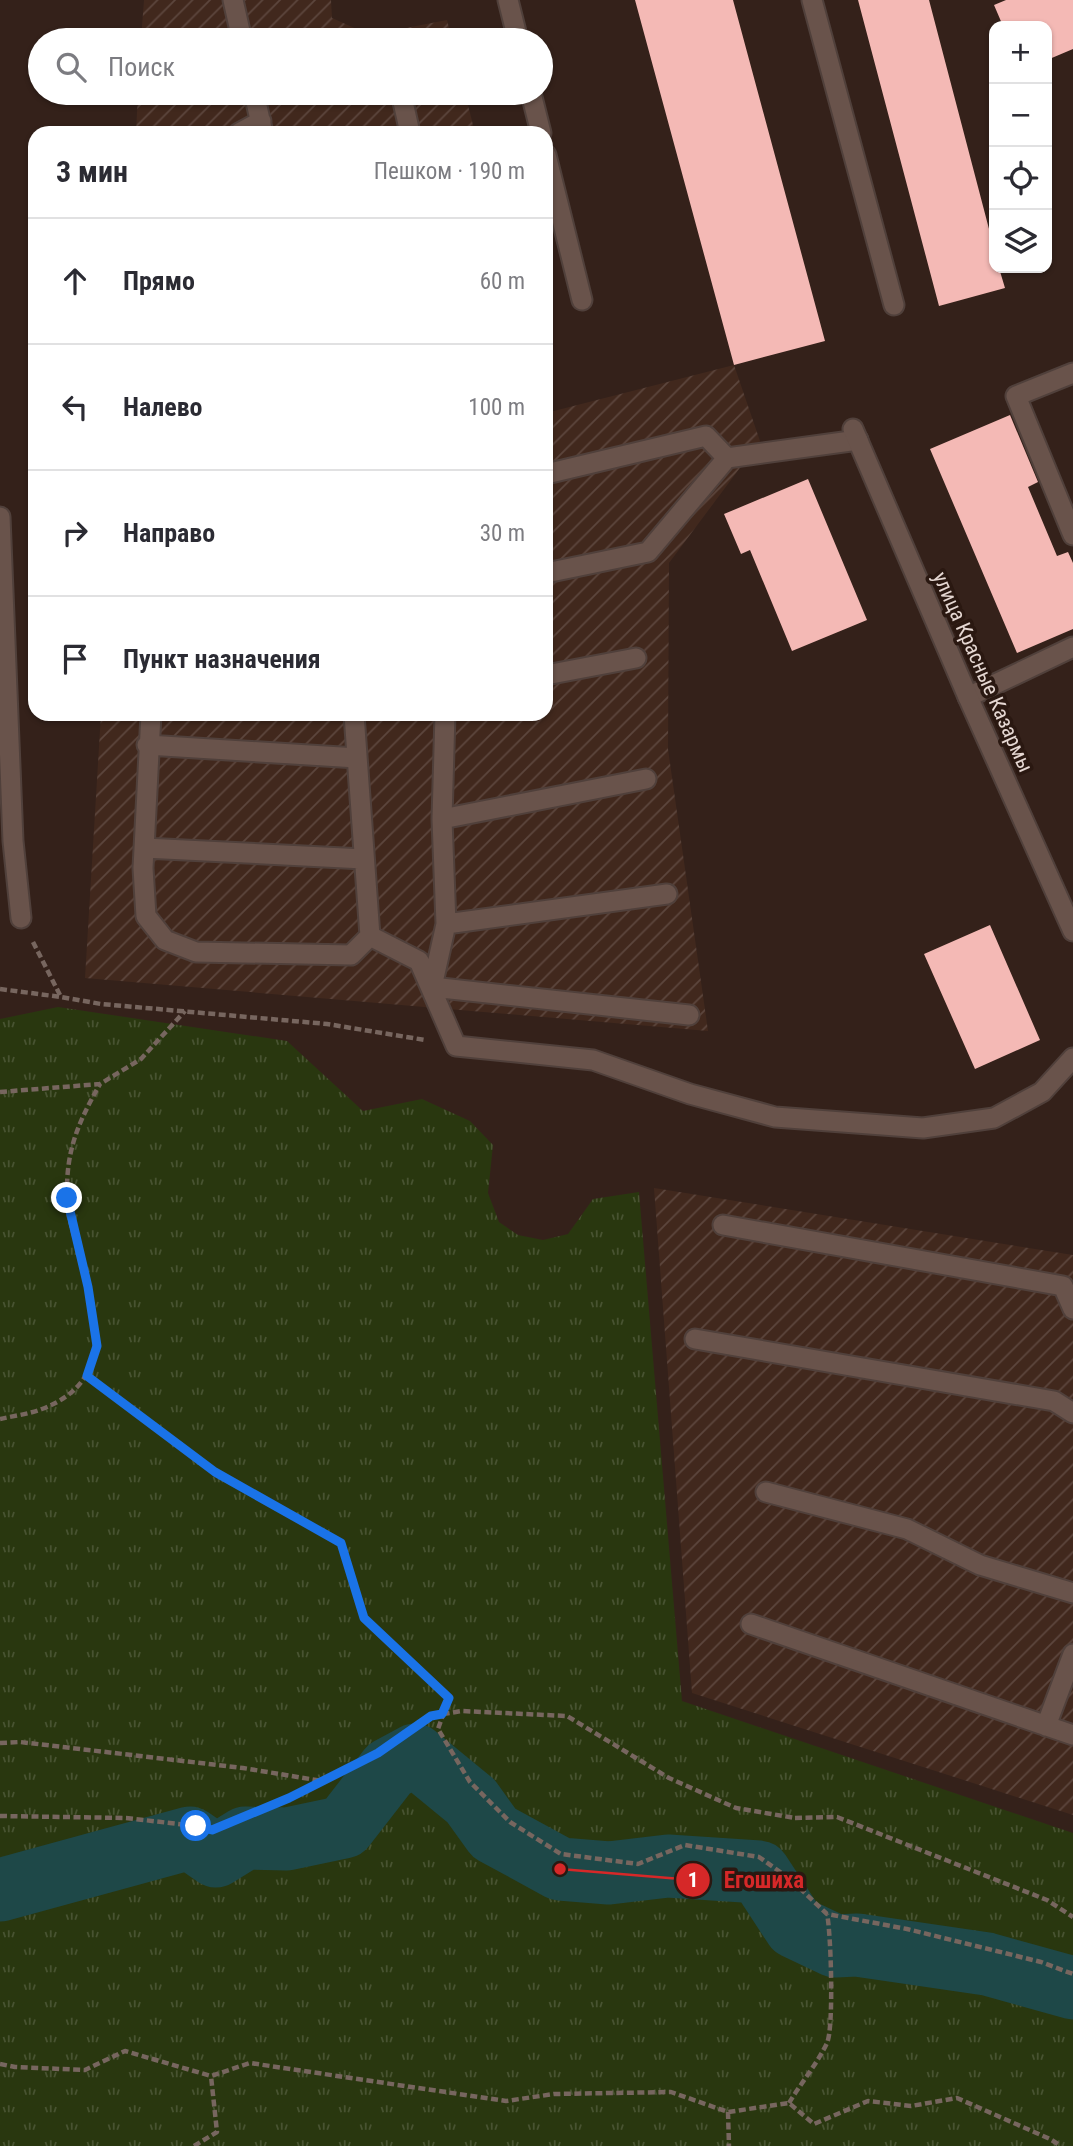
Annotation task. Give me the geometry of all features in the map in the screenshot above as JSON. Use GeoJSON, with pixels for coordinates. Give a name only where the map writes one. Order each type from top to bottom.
{"type":"FeatureCollection","features":[{"type":"Feature","properties":{"kind":"street"},"geometry":{"type":"LineString","coordinates":[[233,0],[239,28]]}},
{"type":"Feature","properties":{"kind":"street"},"geometry":{"type":"LineString","coordinates":[[508,0],[514,28]]}},
{"type":"Feature","properties":{"kind":"street"},"geometry":{"type":"LineString","coordinates":[[812,0],[894,305]]}},
{"type":"Feature","properties":{"kind":"street"},"geometry":{"type":"LineString","coordinates":[[257,105],[262,126]]}},
{"type":"Feature","properties":{"kind":"street"},"geometry":{"type":"LineString","coordinates":[[404,105],[408,126]]}},
{"type":"Feature","properties":{"kind":"street"},"geometry":{"type":"LineString","coordinates":[[534,105],[539,126]]}},
{"type":"Feature","properties":{"kind":"street"},"geometry":{"type":"LineString","coordinates":[[553,183],[582,300]]}},
{"type":"Feature","properties":{"kind":"street"},"geometry":{"type":"LineString","coordinates":[[1073,373],[1016,396],[1073,535]]}},
{"type":"Feature","properties":{"kind":"street","name":"улица Красные Казармы"},"geometry":{"type":"LineString","coordinates":[[727,458],[855,435],[1073,931]]}},
{"type":"Feature","properties":{"kind":"street"},"geometry":{"type":"LineString","coordinates":[[553,472],[706,436],[727,458],[648,552],[553,572]]}},
{"type":"Feature","properties":{"kind":"street"},"geometry":{"type":"LineString","coordinates":[[0,517],[13,841],[21,918]]}},
{"type":"Feature","properties":{"kind":"street"},"geometry":{"type":"LineString","coordinates":[[968,697],[1073,647]]}},
{"type":"Feature","properties":{"kind":"street"},"geometry":{"type":"LineString","coordinates":[[553,674],[636,658]]}},
{"type":"Feature","properties":{"kind":"street"},"geometry":{"type":"LineString","coordinates":[[149,721],[144,848],[146,916],[166,940],[196,952],[351,955],[370,936],[354,721]]}},
{"type":"Feature","properties":{"kind":"street"},"geometry":{"type":"LineString","coordinates":[[432,987],[446,925],[442,819],[445,721]]}},
{"type":"Feature","properties":{"kind":"street"},"geometry":{"type":"LineString","coordinates":[[147,746],[357,758]]}},
{"type":"Feature","properties":{"kind":"street"},"geometry":{"type":"LineString","coordinates":[[442,819],[646,779]]}},
{"type":"Feature","properties":{"kind":"street"},"geometry":{"type":"LineString","coordinates":[[144,848],[364,859]]}},
{"type":"Feature","properties":{"kind":"street"},"geometry":{"type":"LineString","coordinates":[[446,925],[667,894]]}},
{"type":"Feature","properties":{"kind":"street"},"geometry":{"type":"LineString","coordinates":[[370,936],[419,961],[456,1046],[593,1060],[690,1094],[775,1117],[923,1128],[994,1118],[1042,1092],[1073,1058]]}},
{"type":"Feature","properties":{"kind":"street"},"geometry":{"type":"LineString","coordinates":[[432,987],[689,1015]]}},
{"type":"Feature","properties":{"kind":"street"},"geometry":{"type":"LineString","coordinates":[[723,1225],[1063,1286],[1073,1309]]}},
{"type":"Feature","properties":{"kind":"street"},"geometry":{"type":"LineString","coordinates":[[695,1339],[1054,1401],[1073,1413]]}},
{"type":"Feature","properties":{"kind":"street"},"geometry":{"type":"LineString","coordinates":[[766,1492],[907,1529],[980,1565],[1073,1593]]}},
{"type":"Feature","properties":{"kind":"street"},"geometry":{"type":"LineString","coordinates":[[751,1624],[1073,1735]]}},
{"type":"Feature","properties":{"kind":"street"},"geometry":{"type":"LineString","coordinates":[[1046,1726],[1073,1654]]}},
{"type":"Feature","properties":{"kind":"path"},"geometry":{"type":"LineString","coordinates":[[21,918],[61,997]]}},
{"type":"Feature","properties":{"kind":"path"},"geometry":{"type":"LineString","coordinates":[[0,989],[101,1004],[327,1024],[456,1046]]}},
{"type":"Feature","properties":{"kind":"path"},"geometry":{"type":"LineString","coordinates":[[0,1092],[100,1084],[141,1059],[186,1011]]}},
{"type":"Feature","properties":{"kind":"path"},"geometry":{"type":"LineString","coordinates":[[0,1419],[42,1409],[70,1393],[87,1376],[97,1346],[88,1287],[67,1198],[69,1162],[78,1124],[100,1084]]}},
{"type":"Feature","properties":{"kind":"path"},"geometry":{"type":"LineString","coordinates":[[87,1376],[215,1472],[341,1543],[364,1618],[449,1698],[438,1729],[470,1782],[510,1822],[561,1854],[638,1864],[685,1845],[759,1857],[790,1879],[827,1914],[907,1929],[1041,1962],[1073,1974]]}},
{"type":"Feature","properties":{"kind":"path"},"geometry":{"type":"LineString","coordinates":[[0,1816],[126,1818],[212,1830],[289,1798],[378,1753],[431,1716],[462,1711],[567,1716],[669,1779],[736,1808],[795,1818],[837,1816],[1047,1900],[1073,1917]]}},
{"type":"Feature","properties":{"kind":"path"},"geometry":{"type":"LineString","coordinates":[[0,1743],[20,1742],[204,1763],[322,1782]]}},
{"type":"Feature","properties":{"kind":"path"},"geometry":{"type":"LineString","coordinates":[[789,2103],[828,2040],[831,1957],[827,1914]]}},
{"type":"Feature","properties":{"kind":"path"},"geometry":{"type":"LineString","coordinates":[[0,2064],[85,2070],[125,2051],[211,2076],[250,2063],[506,2101],[554,2094],[671,2092],[728,2112],[789,2103],[814,2124],[868,2101],[911,2106],[957,2098],[1061,2146]]}},
{"type":"Feature","properties":{"kind":"path"},"geometry":{"type":"LineString","coordinates":[[194,2146],[217,2132],[211,2076]]}},
{"type":"Feature","properties":{"kind":"path"},"geometry":{"type":"LineString","coordinates":[[728,2112],[729,2146]]}},
{"type":"Feature","properties":{"kind":"shaded area"},"geometry":{"type":"Polygon","coordinates":[[[144,0],[331,0],[332,18],[354,28],[142,28],[144,0]]]}},
{"type":"Feature","properties":{"kind":"shaded area"},"geometry":{"type":"Polygon","coordinates":[[[447,20],[449,28],[406,28],[447,20]]]}},
{"type":"Feature","properties":{"kind":"shaded area"},"geometry":{"type":"Polygon","coordinates":[[[137,105],[468,105],[473,126],[136,126],[137,105]]]}},
{"type":"Feature","properties":{"kind":"shaded area"},"geometry":{"type":"Polygon","coordinates":[[[734,365],[760,441],[669,563],[668,749],[708,1031],[85,978],[101,721],[553,721],[553,411],[734,365]]]}},
{"type":"Feature","properties":{"kind":"shaded area"},"geometry":{"type":"Polygon","coordinates":[[[654,1188],[1073,1255],[1073,1815],[692,1693],[654,1188]]]}},
{"type":"Feature","properties":{"kind":"green space"},"geometry":{"type":"Polygon","coordinates":[[[58,1007],[287,1041],[363,1111],[422,1099],[470,1121],[493,1145],[488,1193],[499,1222],[518,1235],[543,1240],[568,1234],[593,1199],[639,1192],[682,1701],[1073,1833],[1073,2146],[0,2146],[0,1019],[58,1007]]]}},
{"type":"Feature","properties":{"kind":"building"},"geometry":{"type":"Polygon","coordinates":[[[635,0],[733,0],[825,341],[734,365],[635,0]]]}},
{"type":"Feature","properties":{"kind":"building"},"geometry":{"type":"Polygon","coordinates":[[[858,0],[929,0],[989,229],[989,273],[1000,273],[1005,288],[939,306],[858,0]]]}},
{"type":"Feature","properties":{"kind":"building"},"geometry":{"type":"Polygon","coordinates":[[[1006,0],[1073,0],[1073,49],[1052,58],[1052,21],[1001,21],[994,5],[1006,0]]]}},
{"type":"Feature","properties":{"kind":"building"},"geometry":{"type":"Polygon","coordinates":[[[1010,415],[1038,482],[1028,487],[1057,556],[1068,552],[1073,563],[1073,629],[1017,653],[930,449],[1010,415]]]}},
{"type":"Feature","properties":{"kind":"building"},"geometry":{"type":"Polygon","coordinates":[[[808,479],[867,620],[792,651],[750,550],[741,554],[724,514],[808,479]]]}},
{"type":"Feature","properties":{"kind":"building"},"geometry":{"type":"Polygon","coordinates":[[[990,925],[1040,1040],[975,1069],[924,954],[990,925]]]}},
{"type":"Feature","properties":{"kind":"waterway"},"geometry":{"type":"LineString","coordinates":[[0,1890],[190,1838],[216,1856],[245,1838],[287,1839],[344,1827],[389,1769],[415,1755],[471,1801],[494,1833],[560,1869],[609,1873],[668,1866],[759,1872],[795,1927],[835,1946],[857,1945],[987,1964],[1073,1988]]}},
{"type":"Feature","properties":{"kind":"place","name":"Егошиха"},"geometry":{"type":"Point","coordinates":[560,1869]}},
{"type":"Feature","properties":{"kind":"route"},"geometry":{"type":"LineString","coordinates":[[67,1198],[88,1287],[97,1346],[87,1376],[215,1472],[341,1543],[364,1618],[449,1698],[442,1714],[431,1716],[378,1753],[289,1798],[212,1830],[196,1826]]}}]}
